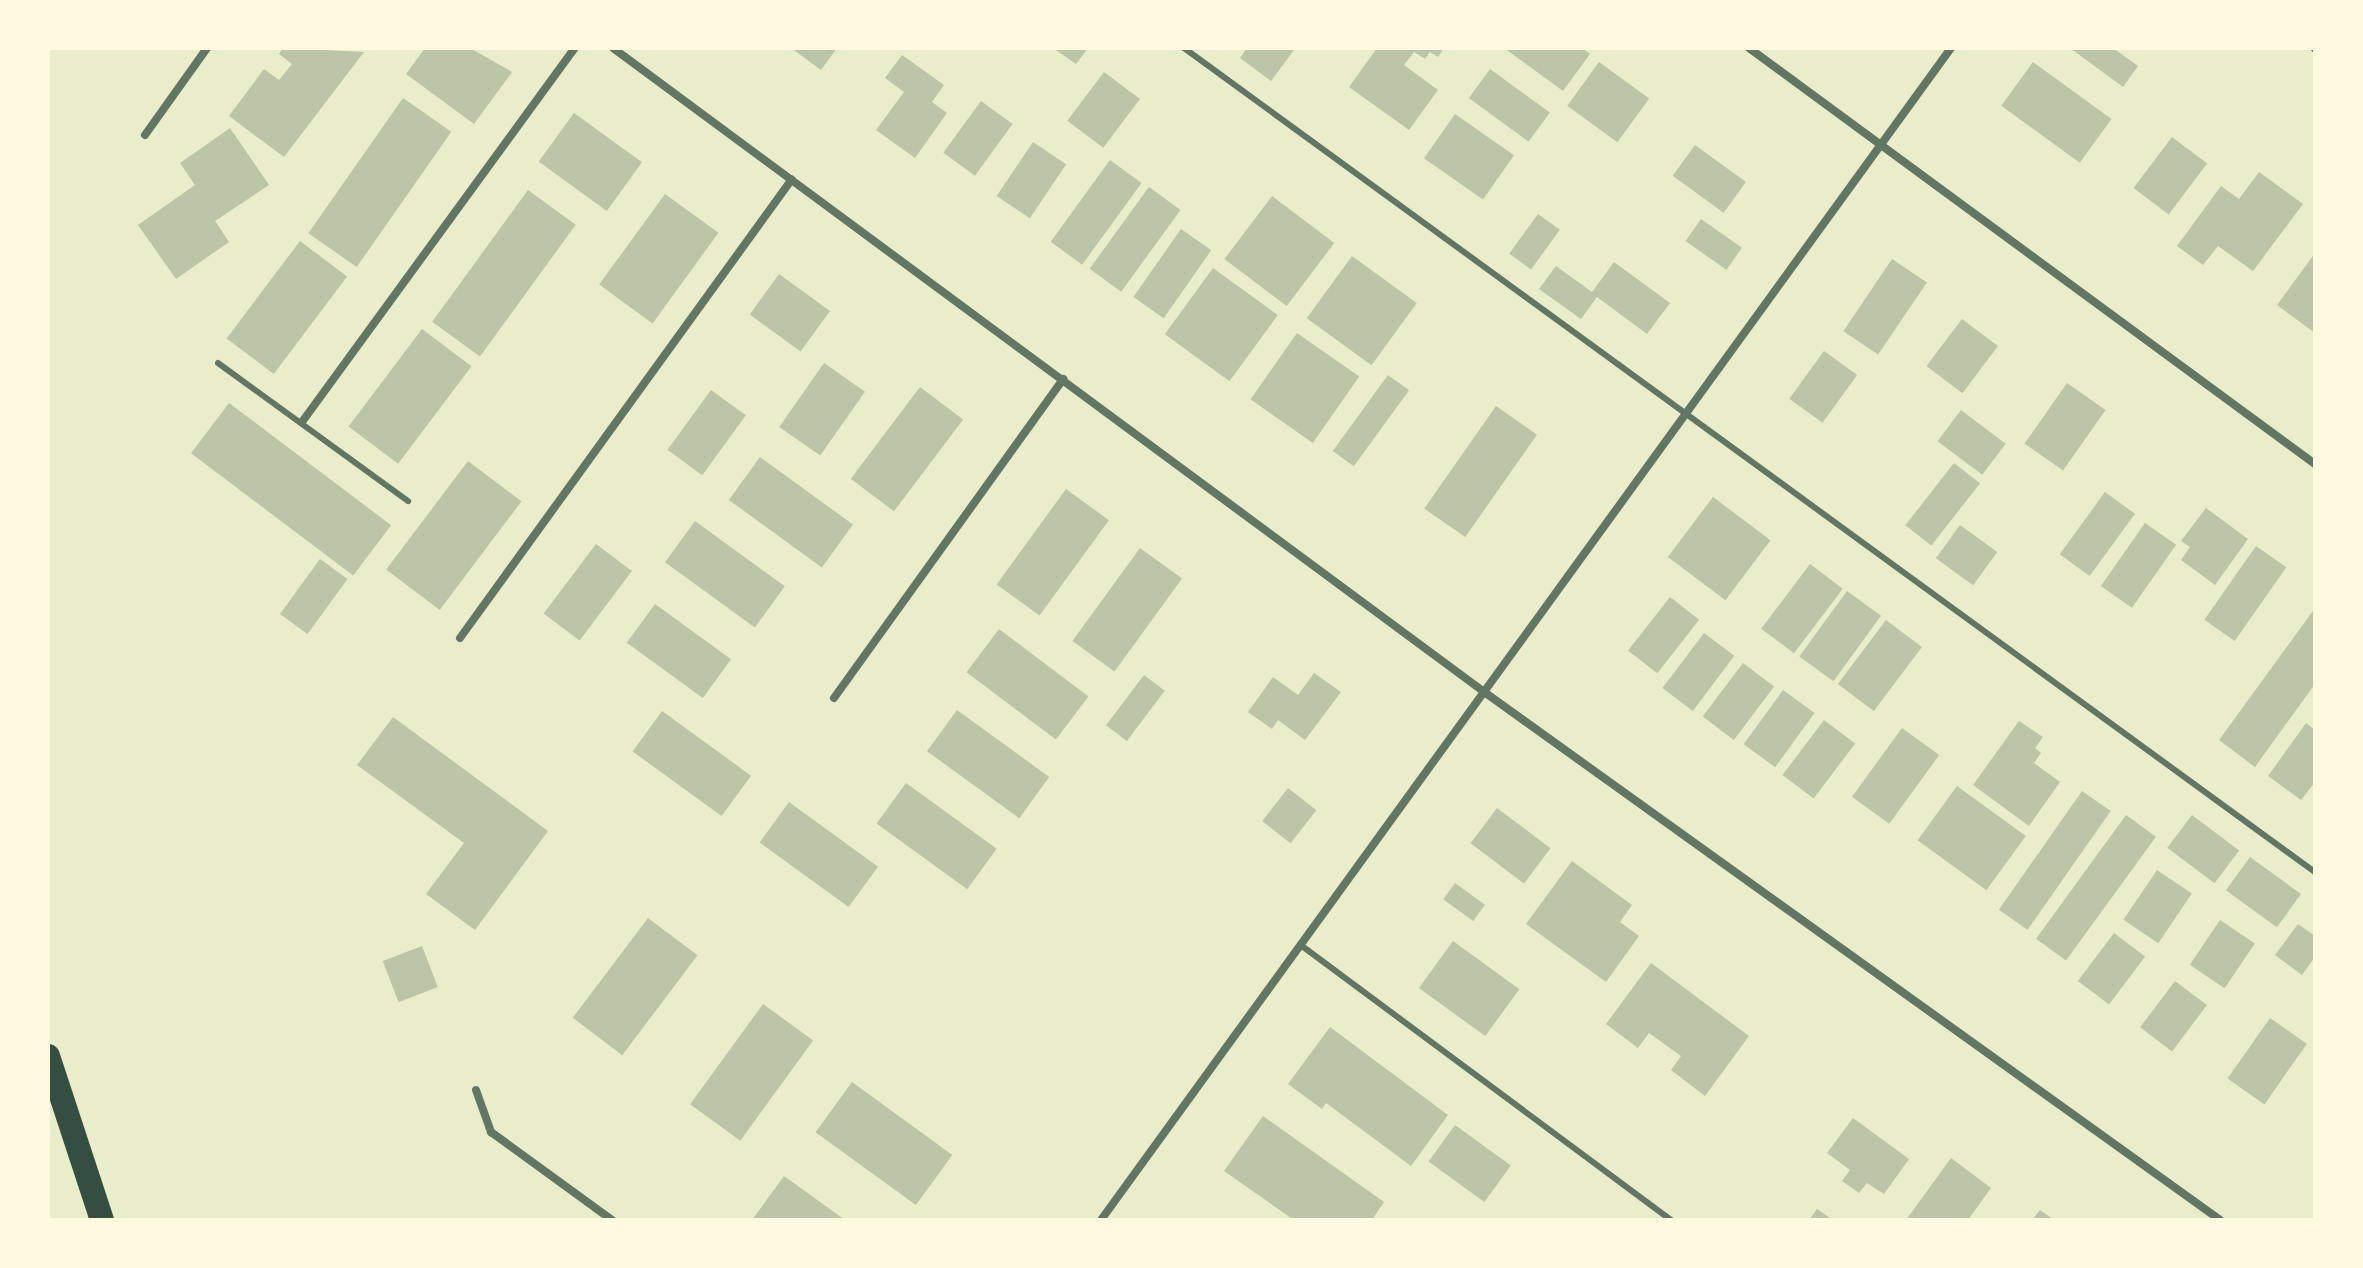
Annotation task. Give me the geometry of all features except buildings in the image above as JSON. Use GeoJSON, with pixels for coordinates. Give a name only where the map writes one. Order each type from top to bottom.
{"type":"FeatureCollection","features":[{"type":"Feature","properties":{"kind":"highway"},"geometry":{"type":"LineString","coordinates":[[48,1056],[102,1220]]}},
{"type":"Feature","properties":{"kind":"street"},"geometry":{"type":"LineString","coordinates":[[145,135],[207,48]]}},
{"type":"Feature","properties":{"kind":"street"},"geometry":{"type":"LineString","coordinates":[[302,422],[575,48]]}},
{"type":"Feature","properties":{"kind":"street"},"geometry":{"type":"LineString","coordinates":[[613,48],[1487,694],[2220,1220]]}},
{"type":"Feature","properties":{"kind":"street"},"geometry":{"type":"LineString","coordinates":[[1749,48],[2315,464]]}},
{"type":"Feature","properties":{"kind":"street"},"geometry":{"type":"LineString","coordinates":[[1101,1220],[1487,694],[1685,413],[1951,48]]}},
{"type":"Feature","properties":{"kind":"street"},"geometry":{"type":"LineString","coordinates":[[460,638],[792,179]]}},
{"type":"Feature","properties":{"kind":"street"},"geometry":{"type":"LineString","coordinates":[[834,698],[1063,379]]}},
{"type":"Feature","properties":{"kind":"street"},"geometry":{"type":"LineString","coordinates":[[476,1090],[491,1132],[612,1220]]}},
{"type":"Feature","properties":{"kind":"lane"},"geometry":{"type":"LineString","coordinates":[[1184,48],[2315,872]]}},
{"type":"Feature","properties":{"kind":"lane"},"geometry":{"type":"LineString","coordinates":[[218,363],[408,501]]}},
{"type":"Feature","properties":{"kind":"lane"},"geometry":{"type":"LineString","coordinates":[[1302,946],[1671,1220]]}}]}
